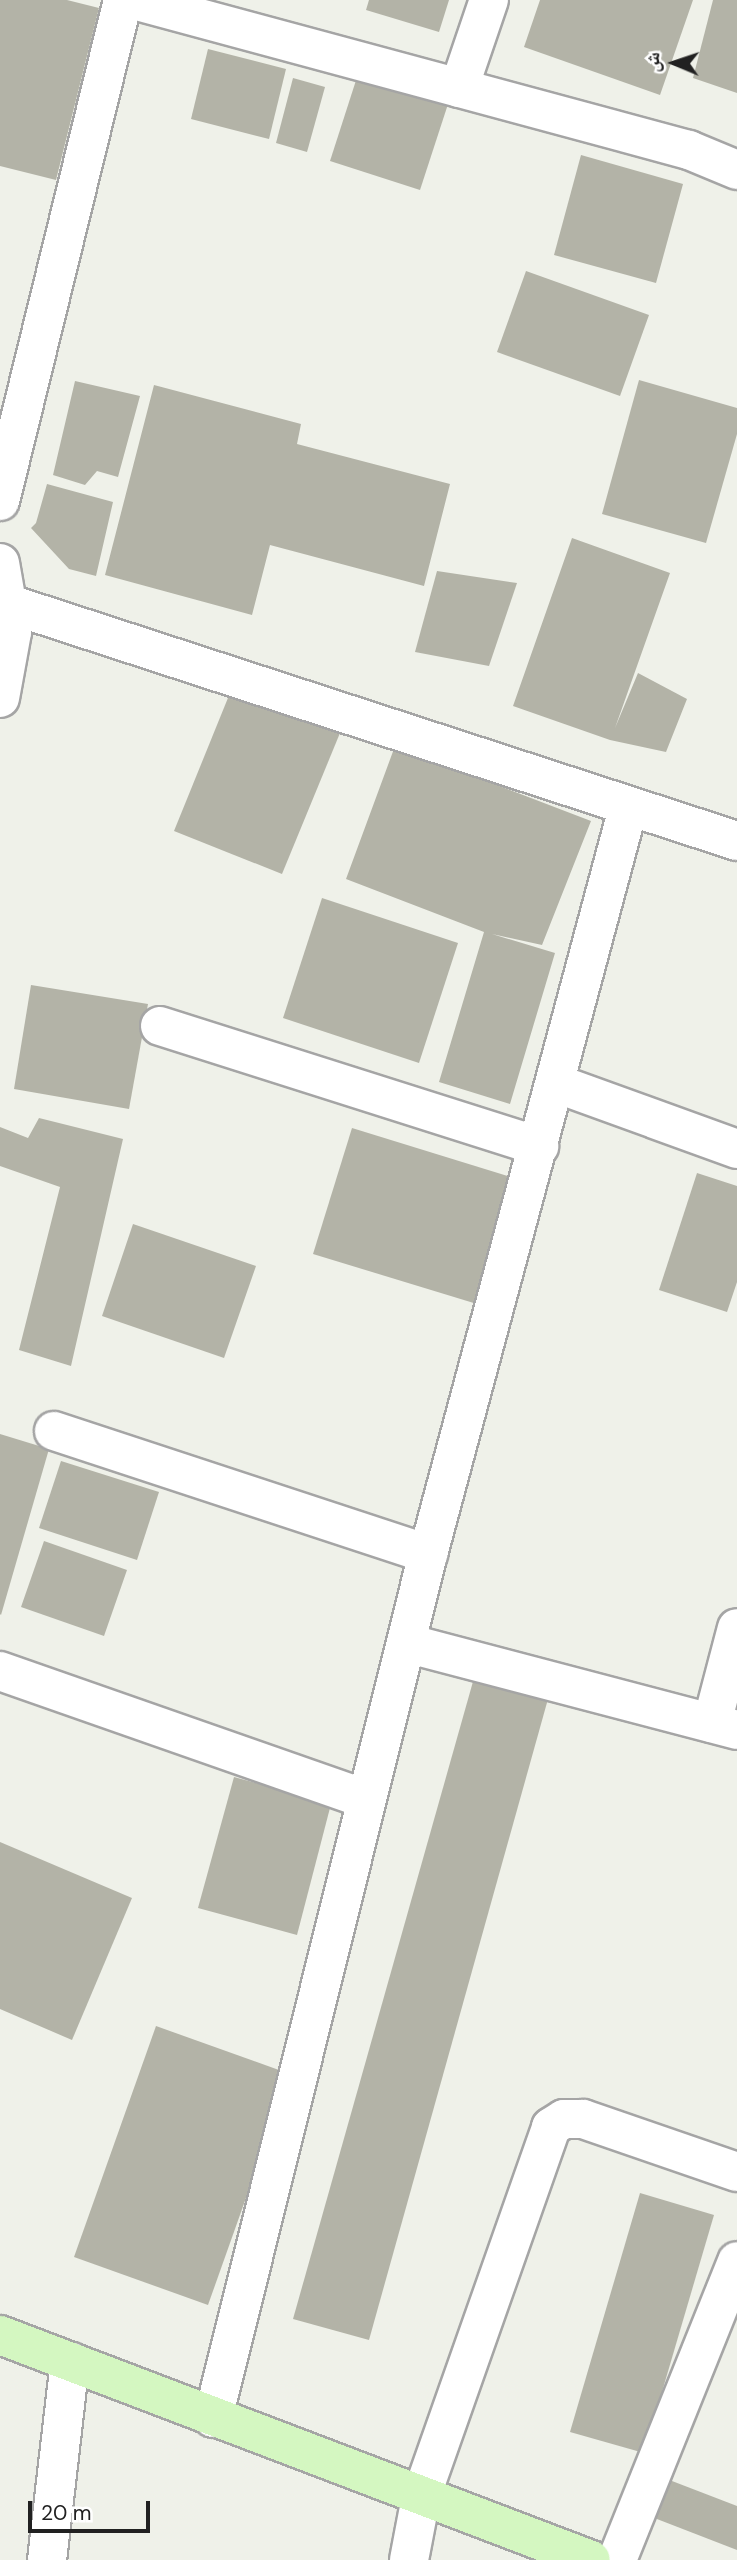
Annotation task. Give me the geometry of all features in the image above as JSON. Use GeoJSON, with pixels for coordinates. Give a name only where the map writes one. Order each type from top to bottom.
{"type":"FeatureCollection","features":[{"type":"Feature","properties":{"kind":"main road"},"geometry":{"type":"LineString","coordinates":[[0,2335],[591,2560]]}},
{"type":"Feature","properties":{"kind":"street"},"geometry":{"type":"LineString","coordinates":[[0,501],[123,0]]}},
{"type":"Feature","properties":{"kind":"street"},"geometry":{"type":"LineString","coordinates":[[133,0],[688,150],[737,170]]}},
{"type":"Feature","properties":{"kind":"street"},"geometry":{"type":"LineString","coordinates":[[459,88],[489,0]]}},
{"type":"Feature","properties":{"kind":"street"},"geometry":{"type":"LineString","coordinates":[[0,563],[12,632],[0,698]]}},
{"type":"Feature","properties":{"kind":"street"},"geometry":{"type":"LineString","coordinates":[[5,603],[628,808],[737,841]]}},
{"type":"Feature","properties":{"kind":"street"},"geometry":{"type":"LineString","coordinates":[[213,2418],[428,1554],[628,808]]}},
{"type":"Feature","properties":{"kind":"street"},"geometry":{"type":"LineString","coordinates":[[160,1026],[539,1146]]}},
{"type":"Feature","properties":{"kind":"street"},"geometry":{"type":"LineString","coordinates":[[555,1083],[737,1149]]}},
{"type":"Feature","properties":{"kind":"street"},"geometry":{"type":"LineString","coordinates":[[54,1431],[428,1554]]}},
{"type":"Feature","properties":{"kind":"street"},"geometry":{"type":"LineString","coordinates":[[406,1643],[724,1726],[737,1628]]}},
{"type":"Feature","properties":{"kind":"street"},"geometry":{"type":"LineString","coordinates":[[0,1671],[366,1799]]}},
{"type":"Feature","properties":{"kind":"street"},"geometry":{"type":"LineString","coordinates":[[409,2560],[421,2497],[551,2127],[564,2119],[583,2119],[737,2172]]}},
{"type":"Feature","properties":{"kind":"street"},"geometry":{"type":"LineString","coordinates":[[617,2560],[737,2262]]}},
{"type":"Feature","properties":{"kind":"street"},"geometry":{"type":"LineString","coordinates":[[47,2560],[70,2361]]}},
{"type":"Feature","properties":{"kind":"building"},"geometry":{"type":"Polygon","coordinates":[[[0,0],[67,0],[99,8],[56,180],[0,166],[0,0]]]}},
{"type":"Feature","properties":{"kind":"building"},"geometry":{"type":"Polygon","coordinates":[[[369,0],[449,0],[439,32],[366,10],[369,0]]]}},
{"type":"Feature","properties":{"kind":"building"},"geometry":{"type":"Polygon","coordinates":[[[540,0],[693,0],[660,95],[524,47],[540,0]]]}},
{"type":"Feature","properties":{"kind":"building"},"geometry":{"type":"Polygon","coordinates":[[[713,0],[737,0],[737,93],[693,78],[713,0]]]}},
{"type":"Feature","properties":{"kind":"building"},"geometry":{"type":"Polygon","coordinates":[[[208,49],[286,69],[269,139],[191,119],[208,49]]]}},
{"type":"Feature","properties":{"kind":"building"},"geometry":{"type":"Polygon","coordinates":[[[359,71],[449,101],[420,190],[330,161],[359,71]]]}},
{"type":"Feature","properties":{"kind":"building"},"geometry":{"type":"Polygon","coordinates":[[[293,78],[325,87],[307,152],[276,143],[293,78]]]}},
{"type":"Feature","properties":{"kind":"building"},"geometry":{"type":"Polygon","coordinates":[[[581,155],[683,184],[656,283],[554,255],[581,155]]]}},
{"type":"Feature","properties":{"kind":"building"},"geometry":{"type":"Polygon","coordinates":[[[526,271],[649,315],[620,396],[497,352],[526,271]]]}},
{"type":"Feature","properties":{"kind":"building"},"geometry":{"type":"Polygon","coordinates":[[[639,380],[737,408],[737,434],[706,543],[602,514],[639,380]]]}},
{"type":"Feature","properties":{"kind":"building"},"geometry":{"type":"Polygon","coordinates":[[[75,381],[140,396],[118,477],[97,471],[85,485],[53,475],[75,381]]]}},
{"type":"Feature","properties":{"kind":"building"},"geometry":{"type":"Polygon","coordinates":[[[154,385],[301,424],[297,444],[450,484],[424,586],[270,545],[252,615],[105,575],[154,385]]]}},
{"type":"Feature","properties":{"kind":"building"},"geometry":{"type":"Polygon","coordinates":[[[47,484],[113,502],[96,576],[69,569],[31,528],[36,523],[47,484]]]}},
{"type":"Feature","properties":{"kind":"building"},"geometry":{"type":"Polygon","coordinates":[[[572,538],[670,573],[615,728],[638,673],[687,699],[666,752],[610,740],[513,706],[572,538]]]}},
{"type":"Feature","properties":{"kind":"building"},"geometry":{"type":"Polygon","coordinates":[[[437,571],[517,583],[489,666],[415,652],[437,571]]]}},
{"type":"Feature","properties":{"kind":"building"},"geometry":{"type":"Polygon","coordinates":[[[232,688],[340,733],[282,874],[174,831],[232,688]]]}},
{"type":"Feature","properties":{"kind":"building"},"geometry":{"type":"Polygon","coordinates":[[[395,746],[591,821],[542,945],[492,934],[555,953],[510,1104],[439,1082],[484,932],[346,879],[395,746]]]}},
{"type":"Feature","properties":{"kind":"building"},"geometry":{"type":"Polygon","coordinates":[[[322,898],[458,943],[419,1063],[283,1018],[322,898]]]}},
{"type":"Feature","properties":{"kind":"building"},"geometry":{"type":"Polygon","coordinates":[[[31,985],[148,1004],[129,1109],[14,1089],[31,985]]]}},
{"type":"Feature","properties":{"kind":"building"},"geometry":{"type":"Polygon","coordinates":[[[39,1118],[123,1139],[71,1366],[19,1350],[60,1187],[0,1166],[0,1127],[28,1138],[39,1118]]]}},
{"type":"Feature","properties":{"kind":"building"},"geometry":{"type":"Polygon","coordinates":[[[352,1128],[514,1178],[477,1304],[313,1254],[352,1128]]]}},
{"type":"Feature","properties":{"kind":"building"},"geometry":{"type":"Polygon","coordinates":[[[697,1173],[737,1186],[737,1282],[727,1312],[659,1290],[697,1173]]]}},
{"type":"Feature","properties":{"kind":"building"},"geometry":{"type":"Polygon","coordinates":[[[133,1224],[256,1266],[224,1358],[102,1316],[133,1224]]]}},
{"type":"Feature","properties":{"kind":"building"},"geometry":{"type":"Polygon","coordinates":[[[0,1434],[49,1449],[1,1615],[0,1614],[0,1434]]]}},
{"type":"Feature","properties":{"kind":"building"},"geometry":{"type":"Polygon","coordinates":[[[61,1461],[159,1492],[137,1560],[39,1528],[61,1461]]]}},
{"type":"Feature","properties":{"kind":"building"},"geometry":{"type":"Polygon","coordinates":[[[44,1541],[127,1570],[104,1636],[21,1607],[44,1541]]]}},
{"type":"Feature","properties":{"kind":"building"},"geometry":{"type":"Polygon","coordinates":[[[474,1678],[548,1699],[369,2340],[293,2319],[474,1678]]]}},
{"type":"Feature","properties":{"kind":"building"},"geometry":{"type":"Polygon","coordinates":[[[234,1777],[331,1804],[297,1935],[198,1908],[234,1777]]]}},
{"type":"Feature","properties":{"kind":"building"},"geometry":{"type":"Polygon","coordinates":[[[0,1842],[132,1898],[72,2040],[0,2009],[0,1842]]]}},
{"type":"Feature","properties":{"kind":"building"},"geometry":{"type":"Polygon","coordinates":[[[156,2026],[290,2074],[208,2305],[74,2257],[156,2026]]]}},
{"type":"Feature","properties":{"kind":"building"},"geometry":{"type":"Polygon","coordinates":[[[640,2193],[714,2215],[644,2453],[570,2432],[640,2193]]]}},
{"type":"Feature","properties":{"kind":"building"},"geometry":{"type":"Polygon","coordinates":[[[659,2476],[737,2506],[737,2550],[644,2514],[659,2476]]]}}]}
